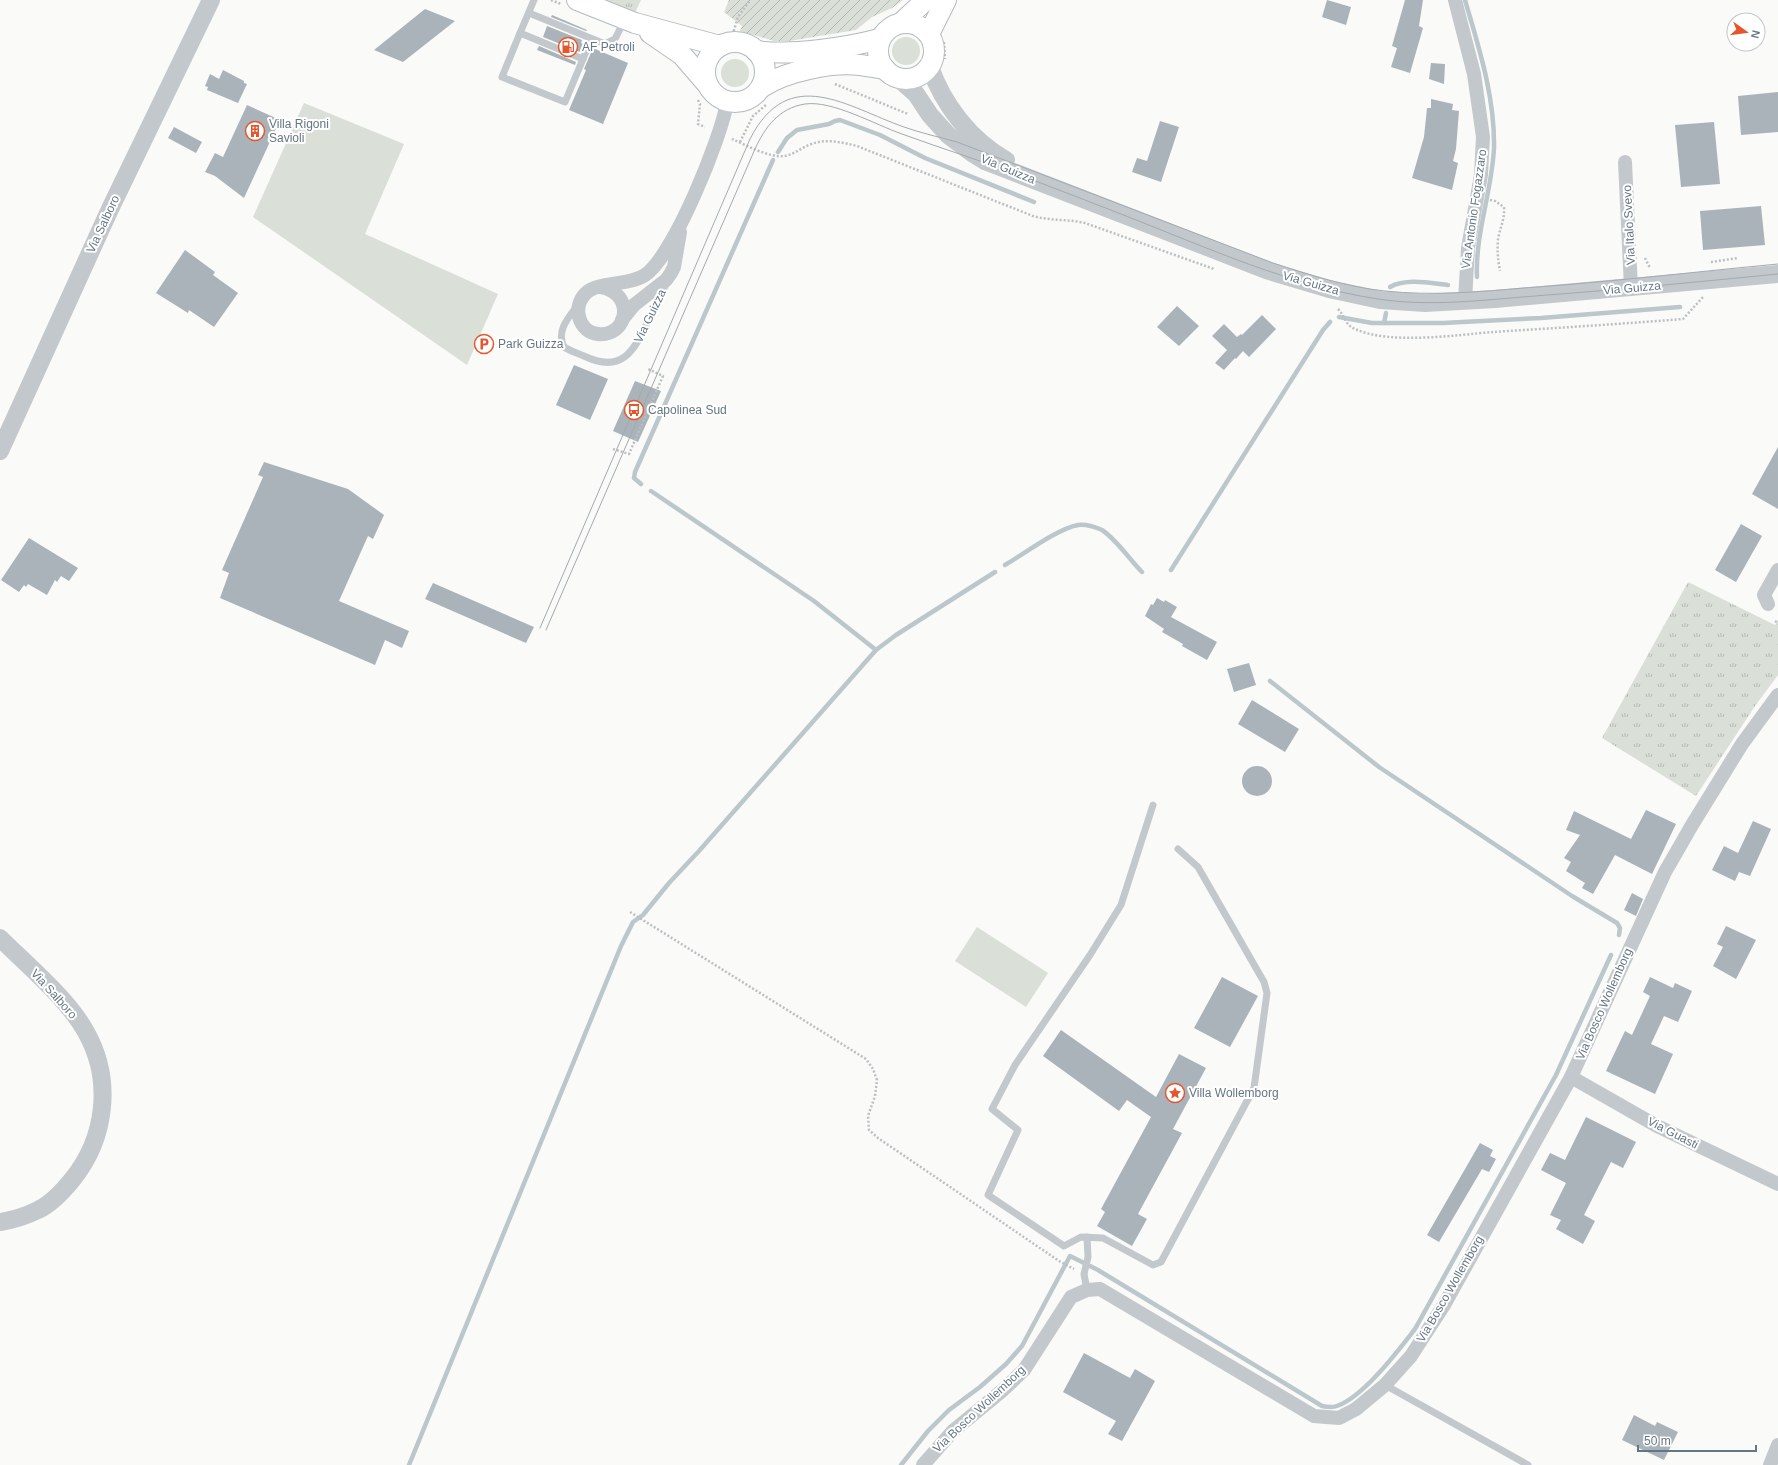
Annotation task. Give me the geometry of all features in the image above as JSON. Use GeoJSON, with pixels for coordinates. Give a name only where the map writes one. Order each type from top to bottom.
{"type":"FeatureCollection","features":[{"type":"Feature","properties":{"kind":"main road"},"geometry":{"type":"LineString","coordinates":[[577,0],[630,21],[668,44],[682,55],[712,92],[727,102],[737,103],[747,100],[755,95],[766,94]]}},
{"type":"Feature","properties":{"kind":"main road"},"geometry":{"type":"LineString","coordinates":[[756,51],[774,53],[852,46],[880,39],[885,31],[893,25],[902,22],[926,0]]}},
{"type":"Feature","properties":{"kind":"main road"},"geometry":{"type":"LineString","coordinates":[[766,94],[773,79],[794,71],[838,65],[860,65],[906,79],[916,78],[937,66],[934,59],[935,50],[933,41],[946,0]]}},
{"type":"Feature","properties":{"kind":"main road"},"geometry":{"type":"LineString","coordinates":[[630,21],[727,39],[730,42],[739,42],[748,45],[756,51],[762,59],[765,68],[766,94]]}},
{"type":"Feature","properties":{"kind":"main road"},"geometry":{"type":"LineString","coordinates":[[902,22],[917,24],[936,35]]}},
{"type":"Feature","properties":{"kind":"main road"},"geometry":{"type":"LineString","coordinates":[[707,84],[705,67],[708,58],[713,51],[727,39]]}},
{"type":"Feature","properties":{"kind":"main road","name":"Via Guizza"},"geometry":{"type":"LineString","coordinates":[[880,39],[878,55],[880,63],[891,74]]}},
{"type":"Feature","properties":{"kind":"street","name":"Via Salboro"},"geometry":{"type":"LineString","coordinates":[[0,451],[110,209],[211,0]]}},
{"type":"Feature","properties":{"kind":"street","name":"Via Antonio Fogazzaro"},"geometry":{"type":"LineString","coordinates":[[1455,0],[1474,74],[1483,137],[1481,175],[1468,248],[1465,297]]}},
{"type":"Feature","properties":{"kind":"street","name":"Via Guizza"},"geometry":{"type":"LineString","coordinates":[[937,66],[936,85],[960,121],[971,134],[982,144],[1004,159],[1027,170],[1246,253],[1316,276],[1363,288],[1465,297]]}},
{"type":"Feature","properties":{"kind":"street","name":"Via Guizza"},"geometry":{"type":"LineString","coordinates":[[891,74],[916,94],[930,115],[957,142],[985,160],[1024,177],[1303,282],[1380,300],[1425,303],[1465,297],[1778,274]]}},
{"type":"Feature","properties":{"kind":"street","name":"Via Guizza"},"geometry":{"type":"LineString","coordinates":[[601,287],[615,292],[620,298],[624,313],[622,320],[612,331],[598,334],[590,331],[580,321],[578,306],[581,299],[586,293],[593,289],[601,287],[635,280],[648,273],[657,263],[681,226],[719,133],[725,116],[727,102]]}},
{"type":"Feature","properties":{"kind":"street","name":"Via Italo Svevo"},"geometry":{"type":"LineString","coordinates":[[1625,162],[1631,284]]}},
{"type":"Feature","properties":{"kind":"street","name":"Via Guizza"},"geometry":{"type":"LineString","coordinates":[[671,273],[674,266],[681,226]]}},
{"type":"Feature","properties":{"kind":"street","name":"Via Guizza"},"geometry":{"type":"LineString","coordinates":[[1631,284],[1778,264]]}},
{"type":"Feature","properties":{"kind":"street"},"geometry":{"type":"LineString","coordinates":[[622,320],[634,306],[660,285],[671,273]]}},
{"type":"Feature","properties":{"kind":"street"},"geometry":{"type":"LineString","coordinates":[[1768,604],[1764,595],[1778,570]]}},
{"type":"Feature","properties":{"kind":"street","name":"Via Bosco Wollemborg"},"geometry":{"type":"LineString","coordinates":[[923,1465],[953,1431],[1003,1390],[1024,1370],[1071,1297],[1087,1290],[1100,1289],[1314,1416],[1339,1418],[1356,1409],[1385,1385],[1411,1356],[1444,1305],[1571,1077],[1666,872],[1692,825],[1742,744],[1778,695]]}},
{"type":"Feature","properties":{"kind":"street","name":"Via Salboro"},"geometry":{"type":"LineString","coordinates":[[0,938],[70,1008],[86,1032],[97,1057],[103,1083],[102,1114],[94,1143],[80,1170],[63,1191],[38,1210],[11,1220],[0,1222]]}},
{"type":"Feature","properties":{"kind":"street","name":"Via Guasti"},"geometry":{"type":"LineString","coordinates":[[1571,1077],[1657,1126],[1778,1184]]}},
{"type":"Feature","properties":{"kind":"street"},"geometry":{"type":"LineString","coordinates":[[1770,1465],[1778,1445]]}},
{"type":"Feature","properties":{"kind":"lane"},"geometry":{"type":"LineString","coordinates":[[534,0],[502,76],[565,102],[591,39]]}},
{"type":"Feature","properties":{"kind":"lane"},"geometry":{"type":"LineString","coordinates":[[529,13],[605,44],[615,39],[630,21]]}},
{"type":"Feature","properties":{"kind":"lane"},"geometry":{"type":"LineString","coordinates":[[520,33],[583,59]]}},
{"type":"Feature","properties":{"kind":"lane","name":"Via Guizza"},"geometry":{"type":"LineString","coordinates":[[581,299],[562,331],[561,337],[564,347],[599,363],[617,361],[625,357],[638,343],[671,273]]}},
{"type":"Feature","properties":{"kind":"lane"},"geometry":{"type":"LineString","coordinates":[[1153,806],[1121,905],[1090,955],[1015,1065],[992,1109],[1018,1130],[988,1195],[1064,1246],[1081,1237],[1103,1238],[1153,1265],[1162,1262],[1254,1088],[1267,993],[1264,982],[1198,867],[1178,849]]}},
{"type":"Feature","properties":{"kind":"lane"},"geometry":{"type":"LineString","coordinates":[[1087,1237],[1088,1257],[1084,1274],[1087,1290]]}},
{"type":"Feature","properties":{"kind":"lane"},"geometry":{"type":"LineString","coordinates":[[1385,1385],[1528,1465]]}},
{"type":"Feature","properties":{"kind":"path"},"geometry":{"type":"LineString","coordinates":[[727,39],[738,17],[750,0]]}},
{"type":"Feature","properties":{"kind":"path"},"geometry":{"type":"LineString","coordinates":[[936,35],[946,50],[937,66]]}},
{"type":"Feature","properties":{"kind":"path"},"geometry":{"type":"LineString","coordinates":[[832,83],[839,84],[915,117]]}},
{"type":"Feature","properties":{"kind":"path"},"geometry":{"type":"LineString","coordinates":[[740,142],[752,116],[766,94]]}},
{"type":"Feature","properties":{"kind":"path"},"geometry":{"type":"LineString","coordinates":[[761,151],[781,156],[792,153],[810,144],[822,141],[832,140],[850,144],[1033,216],[1073,220],[1085,223],[1216,270]]}},
{"type":"Feature","properties":{"kind":"path"},"geometry":{"type":"LineString","coordinates":[[1495,201],[1504,207],[1505,216],[1499,238],[1497,256],[1500,271]]}},
{"type":"Feature","properties":{"kind":"path"},"geometry":{"type":"LineString","coordinates":[[1644,256],[1650,268],[1657,268]]}},
{"type":"Feature","properties":{"kind":"path"},"geometry":{"type":"LineString","coordinates":[[1709,262],[1738,258]]}},
{"type":"Feature","properties":{"kind":"path"},"geometry":{"type":"LineString","coordinates":[[1341,312],[1344,319],[1355,330],[1391,337],[1434,336],[1683,319],[1702,297],[1710,295]]}},
{"type":"Feature","properties":{"kind":"path"},"geometry":{"type":"LineString","coordinates":[[613,449],[629,454],[664,376],[648,369]]}},
{"type":"Feature","properties":{"kind":"path"},"geometry":{"type":"LineString","coordinates":[[630,912],[866,1059],[873,1069],[877,1080],[875,1096],[868,1116],[869,1130],[878,1138],[1071,1268]]}},
{"type":"Feature","properties":{"kind":"green space"},"geometry":{"type":"Polygon","coordinates":[[[604,0],[641,0],[635,13],[604,0]]]}},
{"type":"Feature","properties":{"kind":"green space"},"geometry":{"type":"Polygon","coordinates":[[[729,0],[903,0],[892,8],[872,17],[856,30],[789,41],[774,41],[740,31],[742,26],[724,12],[729,0]]]}},
{"type":"Feature","properties":{"kind":"green space"},"geometry":{"type":"Polygon","coordinates":[[[906,37],[916,41],[920,51],[916,61],[906,65],[896,61],[892,51],[896,41],[906,37]]]}},
{"type":"Feature","properties":{"kind":"green space"},"geometry":{"type":"Polygon","coordinates":[[[735,59],[745,63],[749,73],[745,83],[735,87],[725,83],[721,73],[725,63],[735,59]]]}},
{"type":"Feature","properties":{"kind":"green space"},"geometry":{"type":"Polygon","coordinates":[[[304,103],[404,144],[365,234],[498,294],[467,365],[253,217],[304,103]]]}},
{"type":"Feature","properties":{"kind":"green space"},"geometry":{"type":"Polygon","coordinates":[[[1688,582],[1775,625],[1778,620],[1778,675],[1755,706],[1696,796],[1602,738],[1688,582]]]}},
{"type":"Feature","properties":{"kind":"green space"},"geometry":{"type":"Polygon","coordinates":[[[977,927],[1048,973],[1026,1007],[955,961],[977,927]]]}},
{"type":"Feature","properties":{"kind":"building"},"geometry":{"type":"Polygon","coordinates":[[[1327,0],[1351,7],[1346,25],[1322,17],[1327,0]]]}},
{"type":"Feature","properties":{"kind":"building"},"geometry":{"type":"Polygon","coordinates":[[[1405,0],[1423,0],[1419,26],[1423,28],[1410,73],[1391,67],[1397,48],[1392,46],[1405,0]]]}},
{"type":"Feature","properties":{"kind":"building"},"geometry":{"type":"Polygon","coordinates":[[[425,9],[455,21],[403,62],[374,50],[425,9]]]}},
{"type":"Feature","properties":{"kind":"building"},"geometry":{"type":"Polygon","coordinates":[[[552,15],[587,30],[586,31],[551,17],[552,15]]]}},
{"type":"Feature","properties":{"kind":"building"},"geometry":{"type":"Polygon","coordinates":[[[547,26],[582,40],[581,43],[584,44],[580,52],[543,37],[547,26]]]}},
{"type":"Feature","properties":{"kind":"building"},"geometry":{"type":"Polygon","coordinates":[[[539,46],[576,62],[575,65],[537,50],[539,46]]]}},
{"type":"Feature","properties":{"kind":"building"},"geometry":{"type":"Polygon","coordinates":[[[593,48],[628,63],[603,124],[569,110],[586,70],[584,69],[593,48]]]}},
{"type":"Feature","properties":{"kind":"building"},"geometry":{"type":"Polygon","coordinates":[[[1431,63],[1445,64],[1444,84],[1429,79],[1431,63]]]}},
{"type":"Feature","properties":{"kind":"building"},"geometry":{"type":"Polygon","coordinates":[[[223,70],[247,84],[238,103],[207,90],[208,87],[205,86],[210,74],[219,79],[223,70]]]}},
{"type":"Feature","properties":{"kind":"building"},"geometry":{"type":"Polygon","coordinates":[[[1778,92],[1778,132],[1741,135],[1738,96],[1778,92]]]}},
{"type":"Feature","properties":{"kind":"building"},"geometry":{"type":"Polygon","coordinates":[[[1431,99],[1453,104],[1452,110],[1459,111],[1456,149],[1453,161],[1458,163],[1452,190],[1412,178],[1424,137],[1427,108],[1431,108],[1431,99]]]}},
{"type":"Feature","properties":{"kind":"building"},"geometry":{"type":"Polygon","coordinates":[[[247,105],[280,120],[244,198],[215,176],[205,172],[215,153],[223,157],[247,105]]]}},
{"type":"Feature","properties":{"kind":"building"},"geometry":{"type":"Polygon","coordinates":[[[1160,121],[1179,127],[1161,182],[1132,172],[1137,158],[1147,161],[1160,121]]]}},
{"type":"Feature","properties":{"kind":"building"},"geometry":{"type":"Polygon","coordinates":[[[1714,122],[1720,184],[1681,187],[1675,125],[1714,122]]]}},
{"type":"Feature","properties":{"kind":"building"},"geometry":{"type":"Polygon","coordinates":[[[174,127],[202,142],[196,153],[168,138],[174,127]]]}},
{"type":"Feature","properties":{"kind":"building"},"geometry":{"type":"Polygon","coordinates":[[[1761,206],[1765,245],[1703,250],[1700,211],[1761,206]]]}},
{"type":"Feature","properties":{"kind":"building"},"geometry":{"type":"Polygon","coordinates":[[[185,250],[215,272],[213,275],[238,293],[214,327],[189,310],[188,313],[156,293],[185,250]]]}},
{"type":"Feature","properties":{"kind":"building"},"geometry":{"type":"Polygon","coordinates":[[[1177,306],[1199,326],[1179,346],[1157,327],[1177,306]]]}},
{"type":"Feature","properties":{"kind":"building"},"geometry":{"type":"Polygon","coordinates":[[[1262,315],[1276,329],[1249,357],[1243,351],[1224,370],[1215,363],[1227,350],[1212,336],[1224,324],[1237,337],[1241,334],[1242,335],[1262,315]]]}},
{"type":"Feature","properties":{"kind":"building"},"geometry":{"type":"Polygon","coordinates":[[[574,365],[608,379],[590,420],[556,405],[574,365]]]}},
{"type":"Feature","properties":{"kind":"building"},"geometry":{"type":"Polygon","coordinates":[[[635,381],[661,391],[638,442],[613,431],[635,381]]]}},
{"type":"Feature","properties":{"kind":"building"},"geometry":{"type":"Polygon","coordinates":[[[1778,447],[1778,509],[1752,494],[1778,447]]]}},
{"type":"Feature","properties":{"kind":"building"},"geometry":{"type":"Polygon","coordinates":[[[264,462],[348,489],[384,515],[373,539],[368,536],[339,601],[409,631],[402,648],[385,640],[375,665],[220,598],[229,573],[222,570],[263,477],[258,475],[264,462]]]}},
{"type":"Feature","properties":{"kind":"building"},"geometry":{"type":"Polygon","coordinates":[[[1741,524],[1762,536],[1736,582],[1715,570],[1741,524]]]}},
{"type":"Feature","properties":{"kind":"building"},"geometry":{"type":"Polygon","coordinates":[[[29,538],[78,568],[69,581],[61,576],[57,582],[55,580],[47,595],[28,584],[26,587],[24,585],[19,592],[1,580],[29,538]]]}},
{"type":"Feature","properties":{"kind":"building"},"geometry":{"type":"Polygon","coordinates":[[[433,583],[534,627],[526,643],[425,599],[433,583]]]}},
{"type":"Feature","properties":{"kind":"building"},"geometry":{"type":"Polygon","coordinates":[[[1157,598],[1164,602],[1165,600],[1177,607],[1171,617],[1217,642],[1207,660],[1182,646],[1183,644],[1162,632],[1164,629],[1145,616],[1151,604],[1153,605],[1157,598]]]}},
{"type":"Feature","properties":{"kind":"building"},"geometry":{"type":"Polygon","coordinates":[[[1249,663],[1256,685],[1234,692],[1227,669],[1249,663]]]}},
{"type":"Feature","properties":{"kind":"building"},"geometry":{"type":"Polygon","coordinates":[[[1252,700],[1299,729],[1285,752],[1238,724],[1252,700]]]}},
{"type":"Feature","properties":{"kind":"building"},"geometry":{"type":"Polygon","coordinates":[[[1257,766],[1268,770],[1272,781],[1268,792],[1257,796],[1246,792],[1242,781],[1246,770],[1257,766]]]}},
{"type":"Feature","properties":{"kind":"building"},"geometry":{"type":"Polygon","coordinates":[[[1646,810],[1676,824],[1652,874],[1615,855],[1593,894],[1582,888],[1585,883],[1566,871],[1571,862],[1564,858],[1580,835],[1566,830],[1574,811],[1631,839],[1646,810]]]}},
{"type":"Feature","properties":{"kind":"building"},"geometry":{"type":"Polygon","coordinates":[[[1753,821],[1771,829],[1750,876],[1739,872],[1735,881],[1712,870],[1724,846],[1738,853],[1753,821]]]}},
{"type":"Feature","properties":{"kind":"building"},"geometry":{"type":"Polygon","coordinates":[[[1632,893],[1643,899],[1636,916],[1624,910],[1632,893]]]}},
{"type":"Feature","properties":{"kind":"building"},"geometry":{"type":"Polygon","coordinates":[[[1726,926],[1756,940],[1736,979],[1713,966],[1723,947],[1717,944],[1726,926]]]}},
{"type":"Feature","properties":{"kind":"building"},"geometry":{"type":"Polygon","coordinates":[[[1222,977],[1258,996],[1230,1047],[1194,1028],[1222,977]]]}},
{"type":"Feature","properties":{"kind":"building"},"geometry":{"type":"Polygon","coordinates":[[[1650,977],[1673,988],[1675,983],[1692,991],[1678,1022],[1664,1016],[1651,1044],[1673,1054],[1655,1094],[1606,1071],[1625,1031],[1632,1035],[1650,996],[1643,992],[1650,977]]]}},
{"type":"Feature","properties":{"kind":"building"},"geometry":{"type":"Polygon","coordinates":[[[1061,1030],[1156,1097],[1179,1054],[1206,1068],[1173,1129],[1182,1133],[1138,1214],[1147,1219],[1132,1246],[1097,1226],[1105,1212],[1101,1209],[1151,1117],[1127,1100],[1119,1111],[1043,1056],[1061,1030]]]}},
{"type":"Feature","properties":{"kind":"building"},"geometry":{"type":"Polygon","coordinates":[[[1586,1117],[1636,1142],[1623,1168],[1611,1162],[1584,1215],[1595,1221],[1583,1244],[1556,1229],[1561,1220],[1550,1215],[1566,1183],[1541,1170],[1550,1153],[1565,1160],[1586,1117]]]}},
{"type":"Feature","properties":{"kind":"building"},"geometry":{"type":"Polygon","coordinates":[[[1480,1143],[1493,1150],[1490,1156],[1496,1159],[1489,1172],[1482,1169],[1439,1242],[1427,1235],[1480,1143]]]}},
{"type":"Feature","properties":{"kind":"building"},"geometry":{"type":"Polygon","coordinates":[[[1084,1353],[1130,1378],[1135,1369],[1155,1381],[1122,1441],[1108,1434],[1116,1421],[1063,1392],[1084,1353]]]}},
{"type":"Feature","properties":{"kind":"building"},"geometry":{"type":"Polygon","coordinates":[[[1634,1415],[1655,1426],[1657,1422],[1678,1432],[1664,1460],[1622,1440],[1634,1415]]]}},
{"type":"Feature","properties":{"kind":"waterway"},"geometry":{"type":"LineString","coordinates":[[1465,0],[1485,73],[1494,129],[1493,164],[1481,229],[1477,261],[1477,277]]}},
{"type":"Feature","properties":{"kind":"waterway"},"geometry":{"type":"LineString","coordinates":[[778,152],[787,138],[797,130],[829,124],[840,120],[880,135],[925,158],[1034,202]]}},
{"type":"Feature","properties":{"kind":"waterway"},"geometry":{"type":"LineString","coordinates":[[641,484],[634,478],[635,472],[773,160]]}},
{"type":"Feature","properties":{"kind":"waterway"},"geometry":{"type":"LineString","coordinates":[[1390,287],[1396,284],[1411,282],[1426,282],[1448,285]]}},
{"type":"Feature","properties":{"kind":"waterway"},"geometry":{"type":"LineString","coordinates":[[1339,317],[1372,323],[1443,323],[1541,318],[1680,307]]}},
{"type":"Feature","properties":{"kind":"waterway"},"geometry":{"type":"LineString","coordinates":[[1384,323],[1386,313]]}},
{"type":"Feature","properties":{"kind":"waterway"},"geometry":{"type":"LineString","coordinates":[[1171,570],[1323,330],[1330,322]]}},
{"type":"Feature","properties":{"kind":"waterway"},"geometry":{"type":"LineString","coordinates":[[651,491],[814,601],[876,650]]}},
{"type":"Feature","properties":{"kind":"waterway"},"geometry":{"type":"LineString","coordinates":[[1005,565],[1060,531],[1070,527],[1084,525],[1102,530],[1107,534],[1118,544],[1142,572]]}},
{"type":"Feature","properties":{"kind":"waterway"},"geometry":{"type":"LineString","coordinates":[[409,1465],[621,946],[633,922],[643,915],[669,883],[876,650],[896,635],[995,572]]}},
{"type":"Feature","properties":{"kind":"waterway"},"geometry":{"type":"LineString","coordinates":[[1270,681],[1379,767],[1572,896],[1617,923],[1620,928],[1619,935]]}},
{"type":"Feature","properties":{"kind":"waterway"},"geometry":{"type":"LineString","coordinates":[[901,1465],[928,1431],[949,1410],[980,1387],[1006,1364],[1022,1346],[1070,1256],[1098,1270],[1322,1406],[1335,1407],[1347,1401],[1369,1383],[1415,1329],[1556,1075],[1611,955]]}},
{"type":"Feature","properties":{"kind":"tram line"},"geometry":{"type":"LineString","coordinates":[[540,628],[750,139],[765,116],[782,102],[801,97],[820,97],[841,102],[904,127],[957,142],[1273,263],[1357,287],[1385,291],[1420,293],[1472,292],[1588,283],[1778,264]]}},
{"type":"Feature","properties":{"kind":"tram line"},"geometry":{"type":"LineString","coordinates":[[546,630],[755,149],[768,126],[780,114],[796,106],[816,104],[841,109],[902,134],[1025,177],[1250,265],[1313,285],[1378,299],[1437,303],[1476,301],[1626,289],[1778,274]]}},
{"type":"Feature","properties":{"kind":"place","name":"AF Petroli"},"geometry":{"type":"Point","coordinates":[568,47]}},
{"type":"Feature","properties":{"kind":"place","name":"Villa Rigoni Savioli"},"geometry":{"type":"Point","coordinates":[255,131]}},
{"type":"Feature","properties":{"kind":"place","name":"Park Guizza"},"geometry":{"type":"Point","coordinates":[484,344]}},
{"type":"Feature","properties":{"kind":"place","name":"Capolinea Sud"},"geometry":{"type":"Point","coordinates":[634,410]}},
{"type":"Feature","properties":{"kind":"place","name":"Villa Wollemborg"},"geometry":{"type":"Point","coordinates":[1175,1093]}}]}
